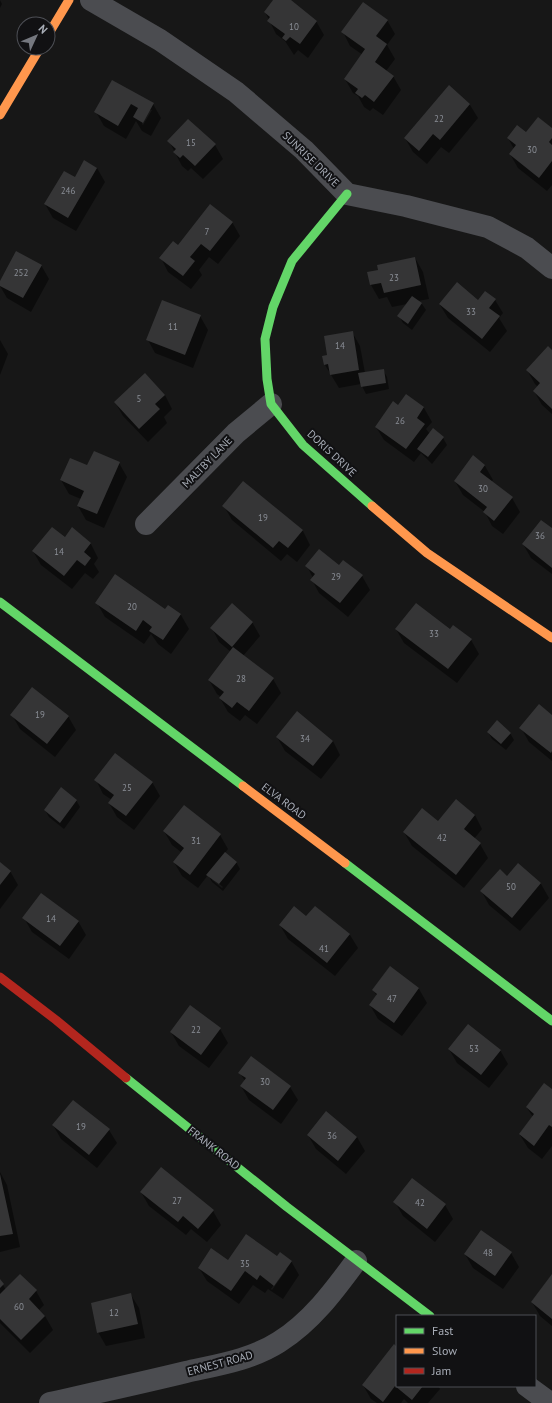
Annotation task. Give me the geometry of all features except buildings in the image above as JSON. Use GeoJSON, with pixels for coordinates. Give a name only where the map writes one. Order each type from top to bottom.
{"type":"FeatureCollection","features":[{"type":"Feature","properties":{"kind":"street"},"geometry":{"type":"LineString","coordinates":[[56,22],[69,0]]}},
{"type":"Feature","properties":{"kind":"street","name":"SUNRISE DRIVE"},"geometry":{"type":"LineString","coordinates":[[91,0],[160,40],[236,92],[304,150],[347,194],[406,206],[488,228],[527,248],[552,268]]}},
{"type":"Feature","properties":{"kind":"street"},"geometry":{"type":"LineString","coordinates":[[0,115],[35,56]]}},
{"type":"Feature","properties":{"kind":"street","name":"DORIS DRIVE"},"geometry":{"type":"LineString","coordinates":[[347,194],[292,261],[273,307],[265,339],[266,380],[271,404],[303,445],[427,553],[552,638]]}},
{"type":"Feature","properties":{"kind":"street","name":"MALTBY LANE"},"geometry":{"type":"LineString","coordinates":[[146,524],[236,433],[271,404]]}},
{"type":"Feature","properties":{"kind":"street","name":"ELVA ROAD"},"geometry":{"type":"LineString","coordinates":[[0,602],[306,833],[552,1022]]}},
{"type":"Feature","properties":{"kind":"street","name":"FRANK ROAD"},"geometry":{"type":"LineString","coordinates":[[0,977],[356,1261],[429,1315]]}},
{"type":"Feature","properties":{"kind":"street","name":"ERNEST ROAD"},"geometry":{"type":"LineString","coordinates":[[50,1403],[246,1358],[278,1343],[300,1326],[326,1301],[356,1261]]}},
{"type":"Feature","properties":{"kind":"street"},"geometry":{"type":"LineString","coordinates":[[528,1387],[550,1403]]}},
{"type":"Feature","properties":{"kind":"traffic: fast"},"geometry":{"type":"LineString","coordinates":[[347,194],[292,261],[273,307],[265,339],[267,379],[271,404],[303,445],[372,506]]}},
{"type":"Feature","properties":{"kind":"traffic: fast"},"geometry":{"type":"LineString","coordinates":[[0,602],[243,786]]}},
{"type":"Feature","properties":{"kind":"traffic: fast"},"geometry":{"type":"LineString","coordinates":[[345,863],[552,1021]]}},
{"type":"Feature","properties":{"kind":"traffic: fast"},"geometry":{"type":"LineString","coordinates":[[126,1078],[287,1207],[429,1315]]}},
{"type":"Feature","properties":{"kind":"traffic: slow"},"geometry":{"type":"LineString","coordinates":[[56,22],[69,0]]}},
{"type":"Feature","properties":{"kind":"traffic: slow"},"geometry":{"type":"LineString","coordinates":[[0,115],[35,56]]}},
{"type":"Feature","properties":{"kind":"traffic: slow"},"geometry":{"type":"LineString","coordinates":[[372,506],[427,553],[552,638]]}},
{"type":"Feature","properties":{"kind":"traffic: slow"},"geometry":{"type":"LineString","coordinates":[[243,786],[345,863]]}},
{"type":"Feature","properties":{"kind":"traffic: jam"},"geometry":{"type":"LineString","coordinates":[[0,977],[56,1020],[126,1078]]}}]}
